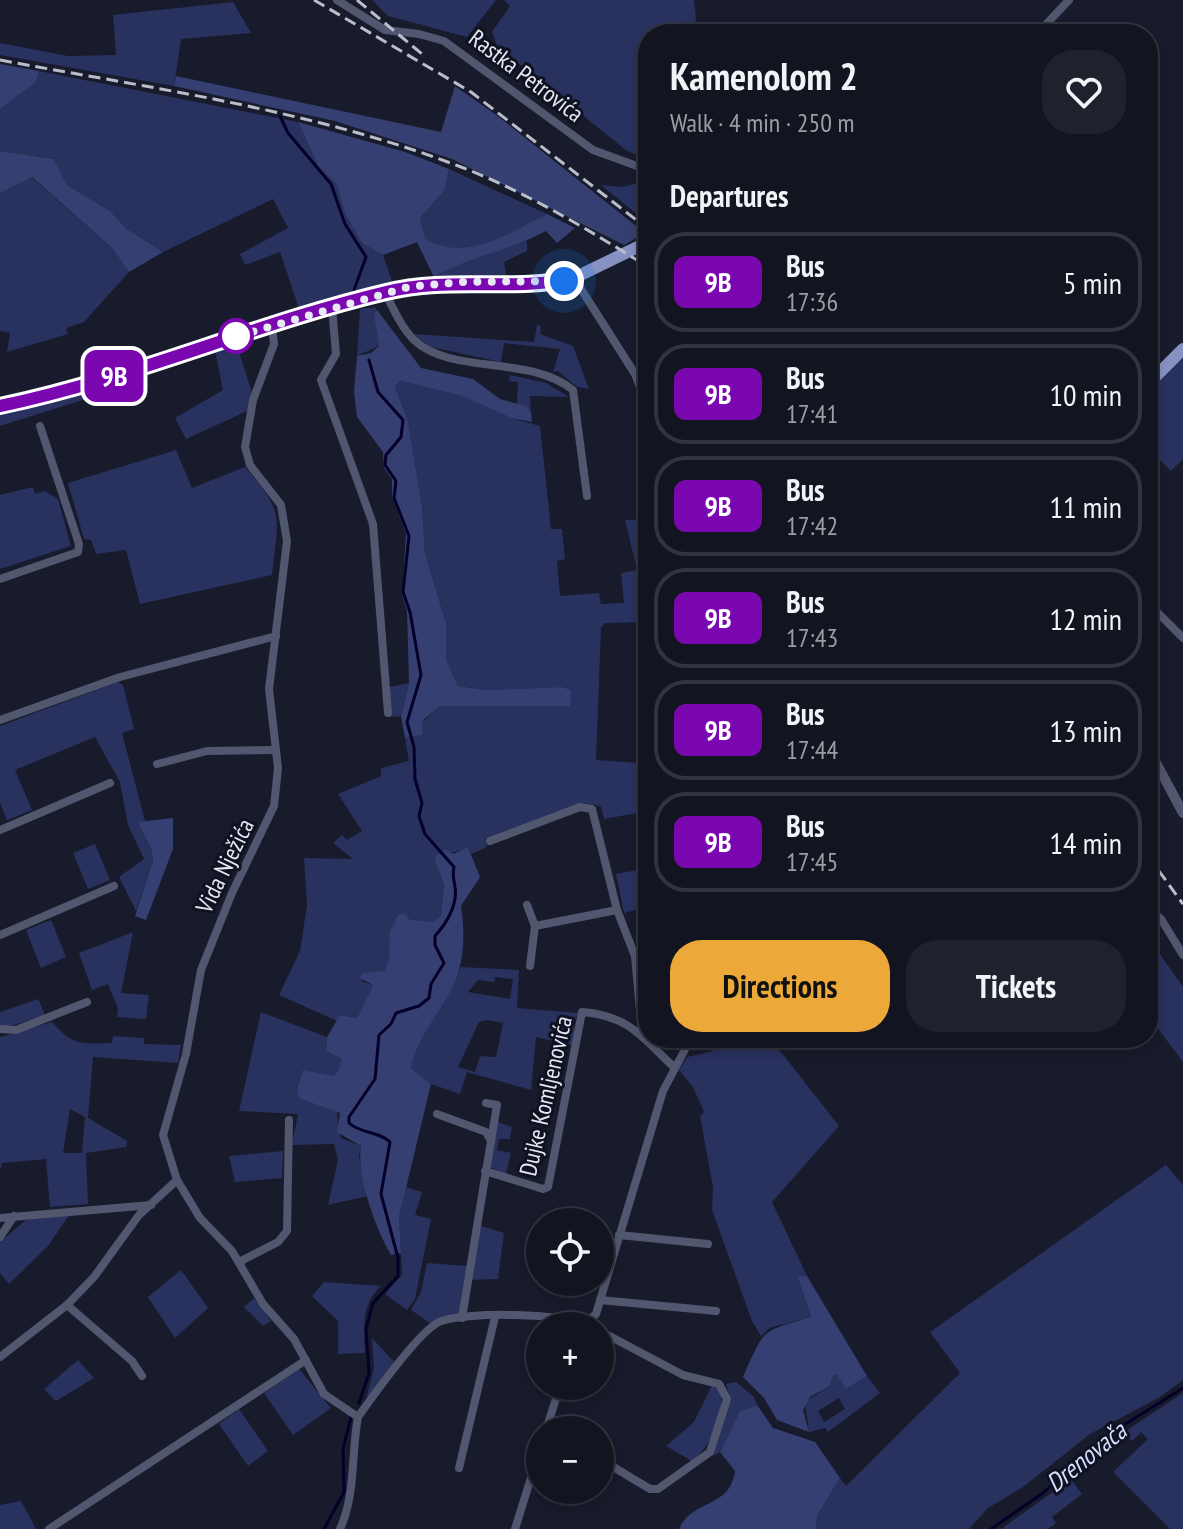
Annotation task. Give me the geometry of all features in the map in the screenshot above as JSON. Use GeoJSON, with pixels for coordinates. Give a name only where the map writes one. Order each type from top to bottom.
{"type":"FeatureCollection","features":[{"type":"Feature","properties":{"kind":"main road"},"geometry":{"type":"LineString","coordinates":[[0,407],[93,383],[385,292],[449,282],[546,283],[574,278],[638,247]]}},
{"type":"Feature","properties":{"kind":"main road"},"geometry":{"type":"LineString","coordinates":[[1158,374],[1183,349]]}},
{"type":"Feature","properties":{"kind":"street","name":"Rastka Petrovića"},"geometry":{"type":"LineString","coordinates":[[337,0],[385,30],[444,41],[593,150],[638,166]]}},
{"type":"Feature","properties":{"kind":"street"},"geometry":{"type":"LineString","coordinates":[[1046,24],[1069,0]]}},
{"type":"Feature","properties":{"kind":"street"},"geometry":{"type":"LineString","coordinates":[[574,278],[638,382]]}},
{"type":"Feature","properties":{"kind":"street"},"geometry":{"type":"LineString","coordinates":[[385,292],[407,331],[423,346],[463,359],[541,372],[573,390],[587,496]]}},
{"type":"Feature","properties":{"kind":"street"},"geometry":{"type":"LineString","coordinates":[[332,307],[336,354],[321,380],[373,524],[388,713]]}},
{"type":"Feature","properties":{"kind":"street","name":"Vida Nježića"},"geometry":{"type":"LineString","coordinates":[[177,1180],[163,1142],[164,1126],[186,1054],[205,958],[274,806],[276,750],[269,689],[287,541],[278,500],[250,465],[245,447],[253,400],[274,344],[272,325]]}},
{"type":"Feature","properties":{"kind":"street"},"geometry":{"type":"LineString","coordinates":[[0,579],[78,552],[79,544],[40,426]]}},
{"type":"Feature","properties":{"kind":"street"},"geometry":{"type":"LineString","coordinates":[[1158,613],[1183,638]]}},
{"type":"Feature","properties":{"kind":"street"},"geometry":{"type":"LineString","coordinates":[[0,720],[120,677],[276,636]]}},
{"type":"Feature","properties":{"kind":"street"},"geometry":{"type":"LineString","coordinates":[[157,764],[172,757],[207,751],[276,750]]}},
{"type":"Feature","properties":{"kind":"street"},"geometry":{"type":"LineString","coordinates":[[1158,767],[1183,813]]}},
{"type":"Feature","properties":{"kind":"street"},"geometry":{"type":"LineString","coordinates":[[0,830],[110,783]]}},
{"type":"Feature","properties":{"kind":"street"},"geometry":{"type":"LineString","coordinates":[[490,841],[580,807],[592,809],[617,910],[635,956],[638,989]]}},
{"type":"Feature","properties":{"kind":"street"},"geometry":{"type":"LineString","coordinates":[[0,935],[114,886]]}},
{"type":"Feature","properties":{"kind":"street"},"geometry":{"type":"LineString","coordinates":[[527,905],[535,926],[530,966]]}},
{"type":"Feature","properties":{"kind":"street"},"geometry":{"type":"LineString","coordinates":[[535,926],[617,910]]}},
{"type":"Feature","properties":{"kind":"street"},"geometry":{"type":"LineString","coordinates":[[1158,917],[1183,955]]}},
{"type":"Feature","properties":{"kind":"street"},"geometry":{"type":"LineString","coordinates":[[0,1029],[16,1030],[87,1002]]}},
{"type":"Feature","properties":{"kind":"street","name":"Dujke Komljenovića"},"geometry":{"type":"LineString","coordinates":[[485,1171],[543,1189],[548,1187],[582,1012],[618,1019],[638,1031]]}},
{"type":"Feature","properties":{"kind":"street","name":"Dujke Komljenovića"},"geometry":{"type":"LineString","coordinates":[[656,1048],[675,1068]]}},
{"type":"Feature","properties":{"kind":"street"},"geometry":{"type":"LineString","coordinates":[[596,1312],[663,1091],[686,1048]]}},
{"type":"Feature","properties":{"kind":"street","name":"Dujke Komljenovića"},"geometry":{"type":"LineString","coordinates":[[462,1318],[497,1105],[486,1103]]}},
{"type":"Feature","properties":{"kind":"street","name":"Dujke Komljenovića"},"geometry":{"type":"LineString","coordinates":[[437,1114],[486,1132],[491,1141]]}},
{"type":"Feature","properties":{"kind":"street"},"geometry":{"type":"LineString","coordinates":[[239,1262],[278,1242],[287,1231],[289,1120]]}},
{"type":"Feature","properties":{"kind":"street"},"geometry":{"type":"LineString","coordinates":[[0,1357],[67,1305],[94,1277],[139,1215],[177,1180],[200,1218],[239,1262],[263,1304],[294,1339],[329,1399],[358,1417]]}},
{"type":"Feature","properties":{"kind":"street"},"geometry":{"type":"LineString","coordinates":[[0,1218],[151,1205]]}},
{"type":"Feature","properties":{"kind":"street"},"geometry":{"type":"LineString","coordinates":[[0,1237],[14,1216]]}},
{"type":"Feature","properties":{"kind":"street"},"geometry":{"type":"LineString","coordinates":[[619,1235],[708,1244]]}},
{"type":"Feature","properties":{"kind":"street"},"geometry":{"type":"LineString","coordinates":[[600,1300],[716,1311]]}},
{"type":"Feature","properties":{"kind":"street"},"geometry":{"type":"LineString","coordinates":[[67,1305],[132,1361],[142,1376]]}},
{"type":"Feature","properties":{"kind":"street"},"geometry":{"type":"LineString","coordinates":[[340,1529],[351,1499],[352,1452],[358,1417],[427,1331],[440,1321],[526,1316]]}},
{"type":"Feature","properties":{"kind":"street"},"geometry":{"type":"LineString","coordinates":[[459,1468],[495,1317]]}},
{"type":"Feature","properties":{"kind":"street"},"geometry":{"type":"LineString","coordinates":[[614,1338],[683,1375],[719,1384],[727,1399],[710,1452],[658,1489],[650,1489],[614,1467]]}},
{"type":"Feature","properties":{"kind":"street"},"geometry":{"type":"LineString","coordinates":[[49,1529],[306,1360]]}},
{"type":"Feature","properties":{"kind":"street"},"geometry":{"type":"LineString","coordinates":[[515,1529],[526,1494]]}},
{"type":"Feature","properties":{"kind":"shaded area"},"geometry":{"type":"Polygon","coordinates":[[[372,0],[496,0],[467,37],[388,16],[372,0]]]}},
{"type":"Feature","properties":{"kind":"shaded area"},"geometry":{"type":"Polygon","coordinates":[[[504,0],[694,0],[695,24],[638,24],[638,155],[627,151],[497,46],[492,32],[510,6],[504,0]]]}},
{"type":"Feature","properties":{"kind":"shaded area"},"geometry":{"type":"Polygon","coordinates":[[[233,2],[251,33],[181,39],[174,86],[0,55],[0,43],[68,56],[116,55],[113,15],[233,2]]]}},
{"type":"Feature","properties":{"kind":"shaded area"},"geometry":{"type":"Polygon","coordinates":[[[0,64],[39,71],[36,82],[0,109],[0,64]]]}},
{"type":"Feature","properties":{"kind":"shaded area"},"geometry":{"type":"Polygon","coordinates":[[[39,71],[298,122],[318,166],[337,185],[345,214],[362,243],[383,255],[393,284],[299,309],[280,252],[245,265],[240,254],[288,228],[273,199],[163,252],[127,229],[110,211],[67,185],[54,159],[0,151],[0,109],[36,82],[39,71]]]}},
{"type":"Feature","properties":{"kind":"shaded area"},"geometry":{"type":"Polygon","coordinates":[[[176,76],[441,132],[455,86],[638,227],[638,237],[624,245],[452,159],[335,121],[174,86],[176,76]]]}},
{"type":"Feature","properties":{"kind":"shaded area"},"geometry":{"type":"Polygon","coordinates":[[[298,122],[405,152],[449,169],[445,190],[420,218],[425,239],[457,248],[487,243],[547,214],[575,228],[557,243],[546,231],[434,277],[417,242],[383,255],[362,243],[345,214],[337,185],[318,166],[298,122]]]}},
{"type":"Feature","properties":{"kind":"shaded area"},"geometry":{"type":"Polygon","coordinates":[[[0,151],[54,159],[67,185],[110,211],[127,229],[163,252],[129,272],[112,248],[32,177],[0,193],[0,151]]]}},
{"type":"Feature","properties":{"kind":"shaded area"},"geometry":{"type":"Polygon","coordinates":[[[449,169],[547,214],[502,237],[472,247],[457,248],[424,239],[420,218],[445,190],[449,169]]]}},
{"type":"Feature","properties":{"kind":"shaded area"},"geometry":{"type":"Polygon","coordinates":[[[31,177],[112,248],[129,272],[84,322],[66,328],[68,334],[7,352],[10,333],[0,331],[0,193],[31,177]]]}},
{"type":"Feature","properties":{"kind":"shaded area"},"geometry":{"type":"Polygon","coordinates":[[[638,183],[638,215],[601,185],[623,187],[638,183]]]}},
{"type":"Feature","properties":{"kind":"shaded area"},"geometry":{"type":"Polygon","coordinates":[[[527,241],[527,251],[504,262],[506,275],[434,277],[457,263],[527,241]]]}},
{"type":"Feature","properties":{"kind":"shaded area"},"geometry":{"type":"Polygon","coordinates":[[[376,307],[379,346],[357,356],[360,309],[376,307]]]}},
{"type":"Feature","properties":{"kind":"shaded area"},"geometry":{"type":"Polygon","coordinates":[[[377,310],[421,368],[473,379],[500,399],[525,406],[531,413],[532,422],[511,418],[462,396],[401,381],[395,386],[408,421],[422,506],[425,553],[446,623],[446,659],[458,686],[487,690],[561,687],[571,690],[570,706],[440,706],[423,720],[422,735],[405,738],[401,716],[409,683],[407,611],[402,595],[406,534],[392,497],[392,479],[384,468],[383,452],[357,417],[354,392],[357,356],[371,353],[379,346],[374,314],[377,310]]]}},
{"type":"Feature","properties":{"kind":"shaded area"},"geometry":{"type":"Polygon","coordinates":[[[537,325],[541,326],[540,334],[573,346],[589,389],[577,387],[558,371],[553,372],[560,349],[504,343],[501,362],[431,347],[413,334],[534,342],[537,325]]]}},
{"type":"Feature","properties":{"kind":"shaded area"},"geometry":{"type":"Polygon","coordinates":[[[237,345],[252,393],[247,411],[186,439],[175,418],[223,390],[215,351],[237,345]]]}},
{"type":"Feature","properties":{"kind":"shaded area"},"geometry":{"type":"Polygon","coordinates":[[[1183,354],[1183,459],[1171,471],[1158,457],[1158,380],[1183,354]]]}},
{"type":"Feature","properties":{"kind":"shaded area"},"geometry":{"type":"Polygon","coordinates":[[[138,374],[143,381],[0,426],[0,412],[138,374]]]}},
{"type":"Feature","properties":{"kind":"shaded area"},"geometry":{"type":"Polygon","coordinates":[[[510,375],[546,383],[569,397],[530,396],[531,413],[517,404],[518,382],[509,381],[510,375]]]}},
{"type":"Feature","properties":{"kind":"shaded area"},"geometry":{"type":"Polygon","coordinates":[[[401,381],[462,396],[511,418],[540,426],[551,529],[562,529],[565,559],[557,561],[560,596],[599,593],[601,604],[624,603],[621,573],[637,570],[625,520],[638,519],[638,622],[605,623],[601,628],[596,760],[638,763],[638,813],[604,819],[601,806],[583,803],[485,839],[487,847],[471,854],[468,848],[434,858],[444,885],[441,915],[433,922],[397,922],[391,935],[387,966],[361,981],[373,985],[357,1018],[341,1015],[337,1021],[279,995],[300,951],[307,905],[304,858],[353,859],[333,843],[342,835],[347,840],[362,831],[338,794],[381,776],[381,768],[409,761],[405,738],[421,735],[423,721],[440,706],[569,706],[561,687],[487,690],[458,686],[446,659],[446,623],[425,553],[422,506],[408,421],[395,386],[401,381]]]}},
{"type":"Feature","properties":{"kind":"shaded area"},"geometry":{"type":"Polygon","coordinates":[[[176,450],[192,488],[245,467],[258,483],[276,516],[272,575],[140,604],[126,550],[96,554],[91,540],[84,539],[68,483],[176,450]]]}},
{"type":"Feature","properties":{"kind":"shaded area"},"geometry":{"type":"Polygon","coordinates":[[[33,487],[35,494],[45,491],[58,499],[71,546],[0,569],[0,495],[33,487]]]}},
{"type":"Feature","properties":{"kind":"shaded area"},"geometry":{"type":"Polygon","coordinates":[[[118,682],[123,685],[134,729],[122,733],[145,821],[139,823],[153,860],[136,911],[119,877],[144,859],[128,825],[120,782],[95,737],[15,770],[32,810],[7,820],[0,803],[0,726],[118,682]]]}},
{"type":"Feature","properties":{"kind":"shaded area"},"geometry":{"type":"Polygon","coordinates":[[[409,683],[401,716],[391,717],[389,687],[409,683]]]}},
{"type":"Feature","properties":{"kind":"shaded area"},"geometry":{"type":"Polygon","coordinates":[[[173,818],[173,849],[146,920],[135,916],[153,860],[151,848],[138,822],[173,818]]]}},
{"type":"Feature","properties":{"kind":"shaded area"},"geometry":{"type":"Polygon","coordinates":[[[95,844],[110,880],[88,889],[73,853],[95,844]]]}},
{"type":"Feature","properties":{"kind":"shaded area"},"geometry":{"type":"Polygon","coordinates":[[[468,847],[480,877],[461,906],[463,946],[457,976],[418,1046],[411,1068],[431,1084],[399,1217],[401,1253],[391,1255],[368,1202],[361,1172],[361,1146],[337,1132],[340,1113],[299,1098],[297,1090],[303,1070],[333,1076],[338,1071],[341,1059],[326,1051],[327,1037],[340,1015],[357,1018],[373,985],[360,978],[363,973],[384,971],[389,960],[390,931],[399,914],[405,914],[410,920],[433,922],[441,915],[444,885],[434,858],[445,849],[453,854],[468,847]]]}},
{"type":"Feature","properties":{"kind":"shaded area"},"geometry":{"type":"Polygon","coordinates":[[[638,870],[638,910],[624,913],[616,874],[638,870]]]}},
{"type":"Feature","properties":{"kind":"shaded area"},"geometry":{"type":"Polygon","coordinates":[[[51,920],[66,957],[41,968],[26,930],[51,920]]]}},
{"type":"Feature","properties":{"kind":"shaded area"},"geometry":{"type":"Polygon","coordinates":[[[133,932],[121,993],[149,995],[146,1019],[117,1017],[118,1008],[108,984],[92,990],[79,953],[133,932]]]}},
{"type":"Feature","properties":{"kind":"shaded area"},"geometry":{"type":"Polygon","coordinates":[[[1158,951],[1183,987],[1183,1062],[1158,1028],[1158,951]]]}},
{"type":"Feature","properties":{"kind":"shaded area"},"geometry":{"type":"Polygon","coordinates":[[[461,967],[519,970],[517,1008],[578,1013],[574,1022],[574,1046],[536,1037],[531,1090],[467,1072],[460,1094],[431,1084],[411,1068],[414,1052],[461,967]],[[495,977],[494,982],[478,980],[468,992],[510,999],[513,979],[495,977]],[[479,1022],[458,1067],[475,1072],[480,1056],[496,1057],[503,1023],[479,1022]]]}},
{"type":"Feature","properties":{"kind":"shaded area"},"geometry":{"type":"Polygon","coordinates":[[[38,999],[45,1015],[8,1027],[0,1025],[0,1012],[38,999]]]}},
{"type":"Feature","properties":{"kind":"shaded area"},"geometry":{"type":"Polygon","coordinates":[[[261,1012],[327,1037],[326,1051],[341,1059],[333,1076],[339,1131],[341,1138],[361,1146],[359,1156],[368,1196],[328,1205],[338,1160],[334,1144],[292,1145],[298,1114],[239,1111],[261,1012]]]}},
{"type":"Feature","properties":{"kind":"shaded area"},"geometry":{"type":"Polygon","coordinates":[[[52,1022],[66,1036],[79,1042],[112,1043],[113,1036],[144,1038],[144,1044],[181,1045],[178,1063],[93,1057],[88,1118],[127,1141],[126,1147],[86,1153],[88,1204],[50,1207],[46,1159],[2,1163],[0,1171],[0,1037],[52,1022]],[[70,1109],[63,1153],[82,1153],[85,1117],[70,1109]]]}},
{"type":"Feature","properties":{"kind":"shaded area"},"geometry":{"type":"Polygon","coordinates":[[[717,1048],[778,1048],[839,1126],[772,1202],[807,1276],[799,1278],[811,1317],[769,1328],[761,1336],[752,1321],[712,1210],[713,1187],[700,1116],[704,1112],[693,1087],[679,1070],[687,1057],[717,1048]]]}},
{"type":"Feature","properties":{"kind":"shaded area"},"geometry":{"type":"Polygon","coordinates":[[[498,1122],[512,1127],[510,1139],[499,1139],[497,1150],[511,1153],[506,1174],[489,1167],[498,1122]]]}},
{"type":"Feature","properties":{"kind":"shaded area"},"geometry":{"type":"Polygon","coordinates":[[[283,1151],[282,1178],[235,1182],[229,1156],[283,1151]]]}},
{"type":"Feature","properties":{"kind":"shaded area"},"geometry":{"type":"Polygon","coordinates":[[[1166,1165],[1183,1185],[1183,1380],[1160,1397],[1090,1434],[1023,1487],[988,1508],[969,1529],[816,1529],[817,1516],[840,1478],[846,1486],[960,1373],[930,1332],[1166,1165]]]}},
{"type":"Feature","properties":{"kind":"shaded area"},"geometry":{"type":"Polygon","coordinates":[[[406,1187],[422,1192],[415,1215],[431,1219],[415,1299],[407,1310],[385,1294],[402,1275],[399,1217],[406,1187]]]}},
{"type":"Feature","properties":{"kind":"shaded area"},"geometry":{"type":"Polygon","coordinates":[[[69,1215],[48,1246],[9,1284],[0,1273],[0,1242],[26,1220],[69,1215]]]}},
{"type":"Feature","properties":{"kind":"shaded area"},"geometry":{"type":"Polygon","coordinates":[[[478,1225],[504,1233],[498,1279],[469,1280],[478,1225]]]}},
{"type":"Feature","properties":{"kind":"shaded area"},"geometry":{"type":"Polygon","coordinates":[[[427,1263],[467,1266],[460,1313],[430,1323],[411,1310],[421,1292],[427,1263]]]}},
{"type":"Feature","properties":{"kind":"shaded area"},"geometry":{"type":"Polygon","coordinates":[[[181,1270],[208,1308],[175,1338],[148,1297],[181,1270]]]}},
{"type":"Feature","properties":{"kind":"shaded area"},"geometry":{"type":"Polygon","coordinates":[[[807,1276],[867,1376],[846,1389],[837,1375],[833,1376],[830,1386],[810,1397],[803,1410],[809,1432],[777,1420],[764,1398],[743,1377],[766,1334],[811,1317],[798,1277],[807,1276]]]}},
{"type":"Feature","properties":{"kind":"shaded area"},"geometry":{"type":"Polygon","coordinates":[[[324,1282],[381,1286],[367,1309],[365,1353],[338,1354],[338,1321],[312,1296],[324,1282]]]}},
{"type":"Feature","properties":{"kind":"shaded area"},"geometry":{"type":"Polygon","coordinates":[[[254,1298],[271,1321],[263,1326],[244,1307],[254,1298]]]}},
{"type":"Feature","properties":{"kind":"shaded area"},"geometry":{"type":"Polygon","coordinates":[[[372,1338],[397,1365],[366,1400],[374,1368],[372,1338]]]}},
{"type":"Feature","properties":{"kind":"shaded area"},"geometry":{"type":"Polygon","coordinates":[[[78,1360],[94,1378],[56,1401],[44,1389],[78,1360]]]}},
{"type":"Feature","properties":{"kind":"shaded area"},"geometry":{"type":"Polygon","coordinates":[[[299,1369],[331,1408],[293,1435],[264,1393],[299,1369]]]}},
{"type":"Feature","properties":{"kind":"shaded area"},"geometry":{"type":"Polygon","coordinates":[[[837,1375],[846,1389],[867,1376],[880,1393],[828,1432],[825,1428],[809,1432],[805,1402],[830,1386],[833,1376],[837,1375]],[[839,1398],[818,1411],[824,1422],[845,1409],[839,1398]]]}},
{"type":"Feature","properties":{"kind":"shaded area"},"geometry":{"type":"Polygon","coordinates":[[[736,1382],[754,1397],[757,1405],[740,1411],[720,1452],[713,1456],[730,1397],[726,1384],[736,1382]]]}},
{"type":"Feature","properties":{"kind":"shaded area"},"geometry":{"type":"Polygon","coordinates":[[[712,1385],[721,1391],[718,1421],[706,1447],[692,1461],[666,1446],[694,1422],[712,1385]]]}},
{"type":"Feature","properties":{"kind":"shaded area"},"geometry":{"type":"Polygon","coordinates":[[[1183,1393],[1183,1529],[1170,1529],[1113,1472],[1148,1439],[1141,1432],[1132,1441],[1124,1432],[1183,1393]]]}},
{"type":"Feature","properties":{"kind":"shaded area"},"geometry":{"type":"Polygon","coordinates":[[[757,1405],[773,1428],[815,1442],[840,1478],[817,1516],[816,1529],[679,1529],[685,1519],[719,1498],[732,1483],[735,1471],[720,1452],[740,1411],[757,1405]]]}},
{"type":"Feature","properties":{"kind":"shaded area"},"geometry":{"type":"Polygon","coordinates":[[[239,1409],[268,1451],[248,1466],[219,1424],[239,1409]]]}},
{"type":"Feature","properties":{"kind":"shaded area"},"geometry":{"type":"Polygon","coordinates":[[[1071,1479],[1082,1494],[1052,1517],[1056,1523],[1048,1529],[1001,1529],[1071,1479]]]}},
{"type":"Feature","properties":{"kind":"shaded area"},"geometry":{"type":"Polygon","coordinates":[[[21,1501],[36,1529],[0,1529],[0,1505],[21,1501]]]}},
{"type":"Feature","properties":{"kind":"waterway"},"geometry":{"type":"LineString","coordinates":[[280,116],[288,133],[331,184],[345,224],[366,257],[354,290]]}},
{"type":"Feature","properties":{"kind":"waterway"},"geometry":{"type":"LineString","coordinates":[[359,1403],[369,1373],[366,1329],[373,1303],[398,1276],[398,1258],[381,1194],[390,1142],[354,1127],[349,1123],[349,1117],[375,1079],[379,1035],[391,1024],[396,1013],[419,1006],[429,998],[431,984],[444,963],[435,945],[435,936],[455,901],[454,867],[425,834],[419,816],[422,803],[415,779],[414,747],[407,722],[421,675],[410,612],[403,592],[409,536],[394,498],[396,481],[385,465],[386,455],[401,437],[403,420],[378,392],[369,360]]}},
{"type":"Feature","properties":{"kind":"waterway","name":"Drenovača"},"geometry":{"type":"LineString","coordinates":[[991,1529],[1043,1493],[1108,1435],[1183,1388]]}},
{"type":"Feature","properties":{"kind":"waterway"},"geometry":{"type":"LineString","coordinates":[[324,1529],[344,1492],[343,1449],[351,1417]]}},
{"type":"Feature","properties":{"kind":"railway"},"geometry":{"type":"LineString","coordinates":[[314,0],[471,92],[638,221]]}},
{"type":"Feature","properties":{"kind":"railway"},"geometry":{"type":"LineString","coordinates":[[357,0],[422,54]]}},
{"type":"Feature","properties":{"kind":"railway"},"geometry":{"type":"LineString","coordinates":[[0,60],[233,103],[405,147],[509,188],[638,261]]}},
{"type":"Feature","properties":{"kind":"railway"},"geometry":{"type":"LineString","coordinates":[[1158,870],[1183,904]]}},
{"type":"Feature","properties":{"kind":"bus line","name":"9B"},"geometry":{"type":"LineString","coordinates":[[0,406],[93,383],[385,292],[436,283],[546,283],[574,278]]}},
{"type":"Feature","properties":{"kind":"route"},"geometry":{"type":"LineString","coordinates":[[236,336],[231,338],[408,287],[461,282],[564,281]]}}]}
